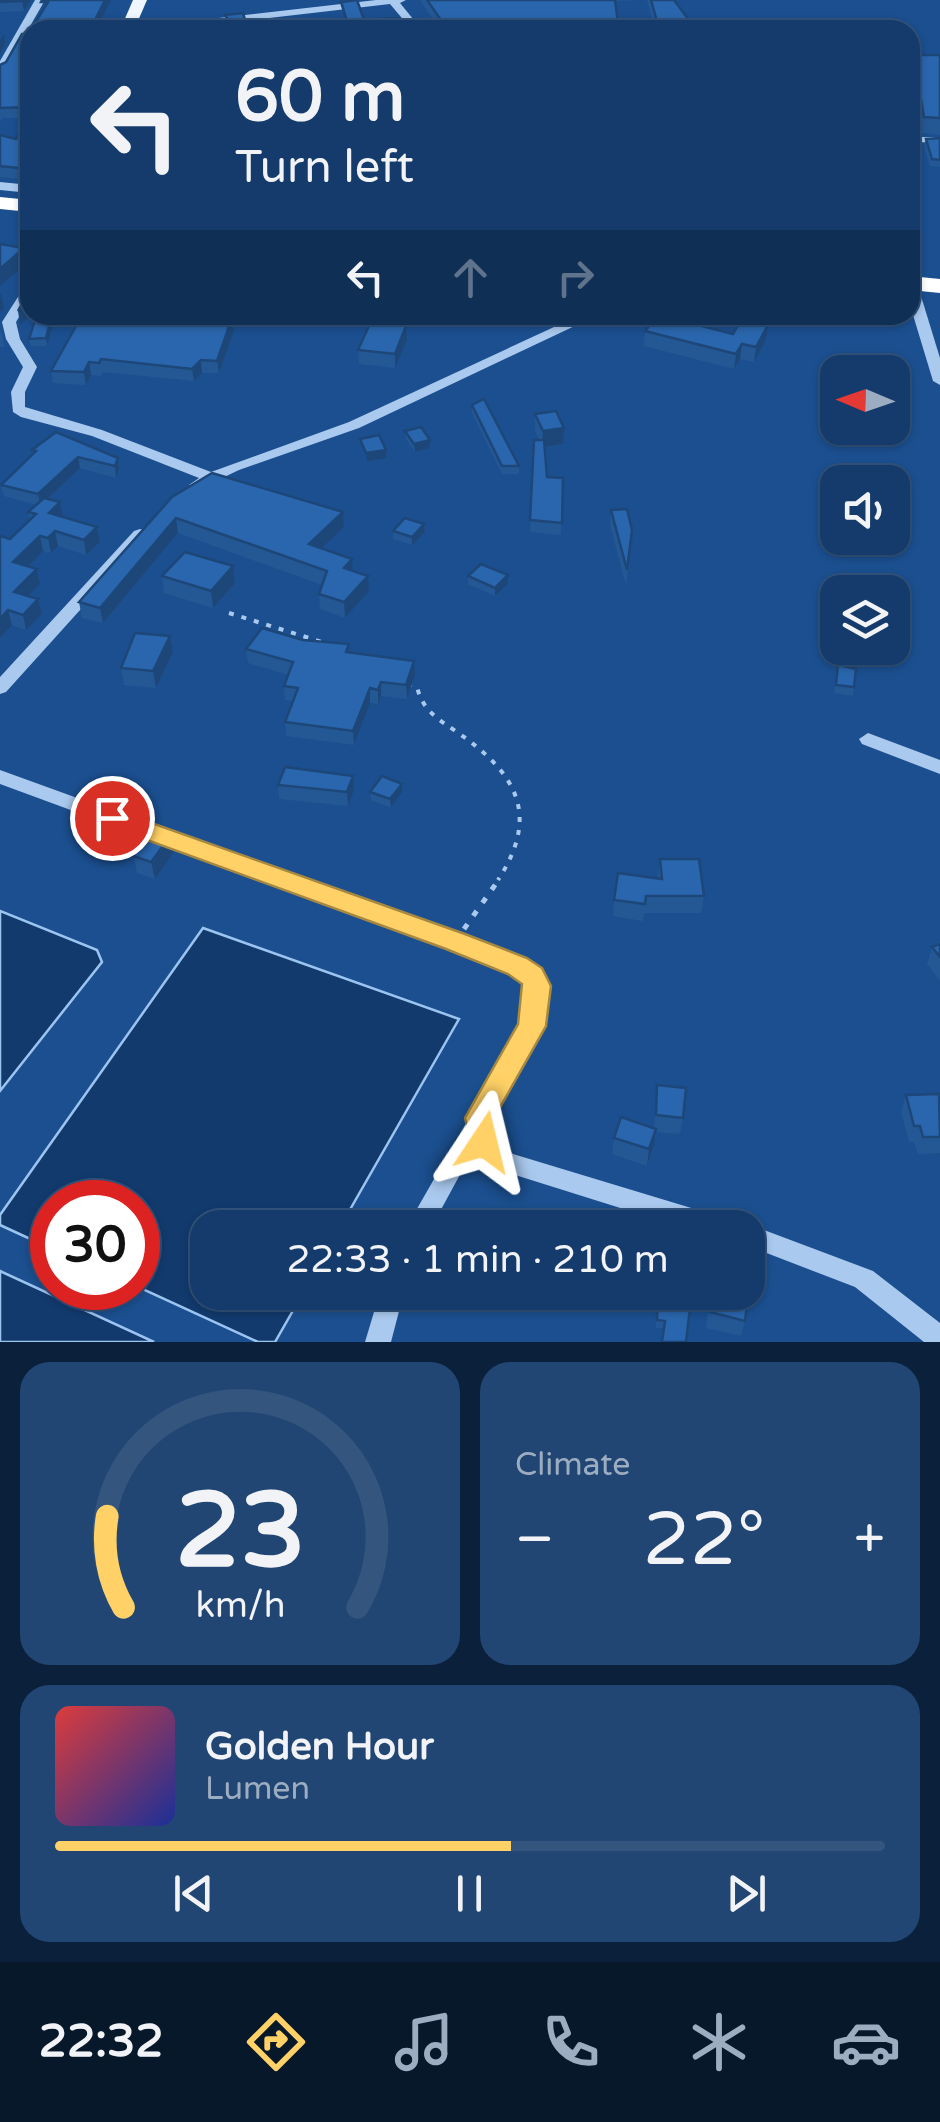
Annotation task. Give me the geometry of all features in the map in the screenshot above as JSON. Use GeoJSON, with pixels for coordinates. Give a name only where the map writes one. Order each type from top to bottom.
{"type":"FeatureCollection","features":[{"type":"Feature","properties":{"kind":"street"},"geometry":{"type":"LineString","coordinates":[[227,20],[401,0]]}},
{"type":"Feature","properties":{"kind":"street"},"geometry":{"type":"LineString","coordinates":[[393,1],[409,20]]}},
{"type":"Feature","properties":{"kind":"street"},"geometry":{"type":"LineString","coordinates":[[0,70],[20,34]]}},
{"type":"Feature","properties":{"kind":"street"},"geometry":{"type":"LineString","coordinates":[[0,41],[20,41]]}},
{"type":"Feature","properties":{"kind":"street"},"geometry":{"type":"LineString","coordinates":[[921,140],[940,140]]}},
{"type":"Feature","properties":{"kind":"street"},"geometry":{"type":"LineString","coordinates":[[20,305],[9,322],[13,339],[30,368],[18,392],[18,408],[210,477]]}},
{"type":"Feature","properties":{"kind":"street"},"geometry":{"type":"LineString","coordinates":[[920,316],[940,382]]}},
{"type":"Feature","properties":{"kind":"street"},"geometry":{"type":"LineString","coordinates":[[182,493],[210,477],[354,426],[570,325]]}},
{"type":"Feature","properties":{"kind":"street"},"geometry":{"type":"LineString","coordinates":[[0,688],[9,664],[154,518]]}},
{"type":"Feature","properties":{"kind":"street"},"geometry":{"type":"LineString","coordinates":[[868,738],[940,767]]}},
{"type":"Feature","properties":{"kind":"street"},"geometry":{"type":"LineString","coordinates":[[0,777],[456,941],[518,966],[538,986],[532,1026],[428,1210]]}},
{"type":"Feature","properties":{"kind":"street"},"geometry":{"type":"LineString","coordinates":[[480,1118],[484,1142],[506,1162],[663,1210]]}},
{"type":"Feature","properties":{"kind":"street"},"geometry":{"type":"LineString","coordinates":[[765,1242],[864,1279],[940,1339]]}},
{"type":"Feature","properties":{"kind":"street"},"geometry":{"type":"LineString","coordinates":[[378,1342],[387,1310]]}},
{"type":"Feature","properties":{"kind":"path"},"geometry":{"type":"LineString","coordinates":[[229,613],[328,644]]}},
{"type":"Feature","properties":{"kind":"path"},"geometry":{"type":"LineString","coordinates":[[400,682],[417,686],[429,714],[484,750],[510,782],[524,816],[518,849],[456,941]]}},
{"type":"Feature","properties":{"kind":"water"},"geometry":{"type":"Polygon","coordinates":[[[0,911],[97,950],[102,962],[0,1091],[0,911]]]}},
{"type":"Feature","properties":{"kind":"water"},"geometry":{"type":"Polygon","coordinates":[[[203,928],[459,1019],[350,1210],[190,1210],[190,1310],[293,1310],[275,1342],[258,1342],[160,1297],[160,1180],[30,1180],[30,1239],[0,1225],[0,1215],[203,928]]]}},
{"type":"Feature","properties":{"kind":"water"},"geometry":{"type":"Polygon","coordinates":[[[0,1271],[30,1285],[30,1310],[85,1310],[154,1342],[0,1342],[0,1271]]]}},
{"type":"Feature","properties":{"kind":"building"},"geometry":{"type":"Polygon","coordinates":[[[105,0],[95,20],[37,20],[48,2],[41,2],[105,0]]]}},
{"type":"Feature","properties":{"kind":"building"},"geometry":{"type":"Polygon","coordinates":[[[357,0],[364,20],[347,20],[341,2],[357,0]]]}},
{"type":"Feature","properties":{"kind":"building"},"geometry":{"type":"Polygon","coordinates":[[[427,0],[615,0],[618,20],[441,20],[427,0]]]}},
{"type":"Feature","properties":{"kind":"building"},"geometry":{"type":"Polygon","coordinates":[[[651,0],[674,0],[689,20],[657,20],[651,0]]]}},
{"type":"Feature","properties":{"kind":"building"},"geometry":{"type":"Polygon","coordinates":[[[243,13],[245,20],[228,20],[225,15],[243,13]]]}},
{"type":"Feature","properties":{"kind":"building"},"geometry":{"type":"Polygon","coordinates":[[[20,38],[20,107],[0,108],[0,65],[6,62],[20,38]]]}},
{"type":"Feature","properties":{"kind":"building"},"geometry":{"type":"Polygon","coordinates":[[[920,55],[940,55],[940,118],[924,117],[920,55]]]}},
{"type":"Feature","properties":{"kind":"building"},"geometry":{"type":"Polygon","coordinates":[[[20,132],[20,166],[0,166],[0,135],[16,139],[20,132]]]}},
{"type":"Feature","properties":{"kind":"building"},"geometry":{"type":"Polygon","coordinates":[[[940,138],[940,160],[932,159],[926,139],[940,138]]]}},
{"type":"Feature","properties":{"kind":"building"},"geometry":{"type":"Polygon","coordinates":[[[0,244],[20,247],[20,252],[0,269],[0,244]]]}},
{"type":"Feature","properties":{"kind":"building"},"geometry":{"type":"Polygon","coordinates":[[[33,325],[49,325],[46,338],[29,339],[33,325]]]}},
{"type":"Feature","properties":{"kind":"building"},"geometry":{"type":"Polygon","coordinates":[[[77,325],[230,325],[217,361],[201,360],[192,369],[101,359],[99,363],[89,362],[84,372],[51,371],[77,325]]]}},
{"type":"Feature","properties":{"kind":"building"},"geometry":{"type":"Polygon","coordinates":[[[369,325],[406,326],[395,354],[358,350],[369,325]]]}},
{"type":"Feature","properties":{"kind":"building"},"geometry":{"type":"Polygon","coordinates":[[[650,325],[698,325],[733,334],[738,325],[768,325],[756,347],[742,344],[736,354],[645,331],[650,325]]]}},
{"type":"Feature","properties":{"kind":"building"},"geometry":{"type":"Polygon","coordinates":[[[484,399],[519,466],[502,466],[472,405],[484,399]]]}},
{"type":"Feature","properties":{"kind":"building"},"geometry":{"type":"Polygon","coordinates":[[[556,411],[564,428],[543,431],[535,414],[556,411]]]}},
{"type":"Feature","properties":{"kind":"building"},"geometry":{"type":"Polygon","coordinates":[[[421,427],[430,440],[414,444],[405,431],[421,427]]]}},
{"type":"Feature","properties":{"kind":"building"},"geometry":{"type":"Polygon","coordinates":[[[56,432],[118,458],[115,466],[78,457],[38,494],[1,485],[36,451],[32,450],[56,432]]]}},
{"type":"Feature","properties":{"kind":"building"},"geometry":{"type":"Polygon","coordinates":[[[379,435],[386,450],[366,453],[360,439],[379,435]]]}},
{"type":"Feature","properties":{"kind":"building"},"geometry":{"type":"Polygon","coordinates":[[[534,440],[544,440],[547,477],[563,478],[562,523],[530,520],[534,440]]]}},
{"type":"Feature","properties":{"kind":"building"},"geometry":{"type":"Polygon","coordinates":[[[212,473],[343,512],[309,544],[352,559],[344,568],[368,576],[344,602],[319,594],[327,571],[176,518],[100,608],[79,602],[172,497],[212,473]]]}},
{"type":"Feature","properties":{"kind":"building"},"geometry":{"type":"Polygon","coordinates":[[[44,498],[60,502],[49,513],[97,527],[84,540],[55,531],[48,538],[40,536],[13,562],[37,569],[14,592],[38,599],[23,615],[8,610],[0,619],[0,536],[10,539],[36,514],[28,512],[44,498]]]}},
{"type":"Feature","properties":{"kind":"building"},"geometry":{"type":"Polygon","coordinates":[[[627,509],[632,530],[627,570],[611,510],[627,509]]]}},
{"type":"Feature","properties":{"kind":"building"},"geometry":{"type":"Polygon","coordinates":[[[405,518],[424,524],[412,537],[393,531],[405,518]]]}},
{"type":"Feature","properties":{"kind":"building"},"geometry":{"type":"Polygon","coordinates":[[[185,552],[233,566],[211,591],[162,576],[185,552]]]}},
{"type":"Feature","properties":{"kind":"building"},"geometry":{"type":"Polygon","coordinates":[[[481,564],[508,575],[495,588],[468,576],[481,564]]]}},
{"type":"Feature","properties":{"kind":"building"},"geometry":{"type":"Polygon","coordinates":[[[262,628],[303,640],[349,644],[346,652],[414,661],[406,685],[381,682],[378,690],[370,688],[353,731],[285,722],[298,688],[284,686],[293,662],[246,649],[262,628]]]}},
{"type":"Feature","properties":{"kind":"building"},"geometry":{"type":"Polygon","coordinates":[[[135,633],[170,636],[153,671],[121,668],[135,633]]]}},
{"type":"Feature","properties":{"kind":"building"},"geometry":{"type":"Polygon","coordinates":[[[838,665],[856,669],[854,687],[836,685],[838,665]]]}},
{"type":"Feature","properties":{"kind":"building"},"geometry":{"type":"Polygon","coordinates":[[[285,767],[353,776],[347,792],[278,785],[285,767]]]}},
{"type":"Feature","properties":{"kind":"building"},"geometry":{"type":"Polygon","coordinates":[[[382,776],[402,784],[390,799],[370,792],[382,776]]]}},
{"type":"Feature","properties":{"kind":"building"},"geometry":{"type":"Polygon","coordinates":[[[126,820],[171,835],[151,862],[133,856],[142,845],[114,836],[126,820]]]}},
{"type":"Feature","properties":{"kind":"building"},"geometry":{"type":"Polygon","coordinates":[[[660,859],[699,859],[704,896],[646,896],[645,904],[614,900],[618,873],[662,879],[660,859]]]}},
{"type":"Feature","properties":{"kind":"building"},"geometry":{"type":"Polygon","coordinates":[[[657,1085],[686,1088],[683,1118],[656,1115],[657,1085]]]}},
{"type":"Feature","properties":{"kind":"building"},"geometry":{"type":"Polygon","coordinates":[[[939,1094],[940,1137],[923,1137],[920,1126],[914,1126],[906,1095],[939,1094]]]}},
{"type":"Feature","properties":{"kind":"building"},"geometry":{"type":"Polygon","coordinates":[[[621,1117],[656,1129],[649,1149],[614,1138],[621,1117]]]}},
{"type":"Feature","properties":{"kind":"building"},"geometry":{"type":"Polygon","coordinates":[[[657,1310],[690,1310],[686,1342],[662,1342],[665,1321],[657,1320],[657,1310]]]}},
{"type":"Feature","properties":{"kind":"building"},"geometry":{"type":"Polygon","coordinates":[[[710,1310],[746,1310],[745,1321],[710,1310]]]}},
{"type":"Feature","properties":{"kind":"route"},"geometry":{"type":"LineString","coordinates":[[112,818],[456,941],[518,966],[532,976],[538,986],[532,1026],[480,1118],[484,1142]]}}]}
